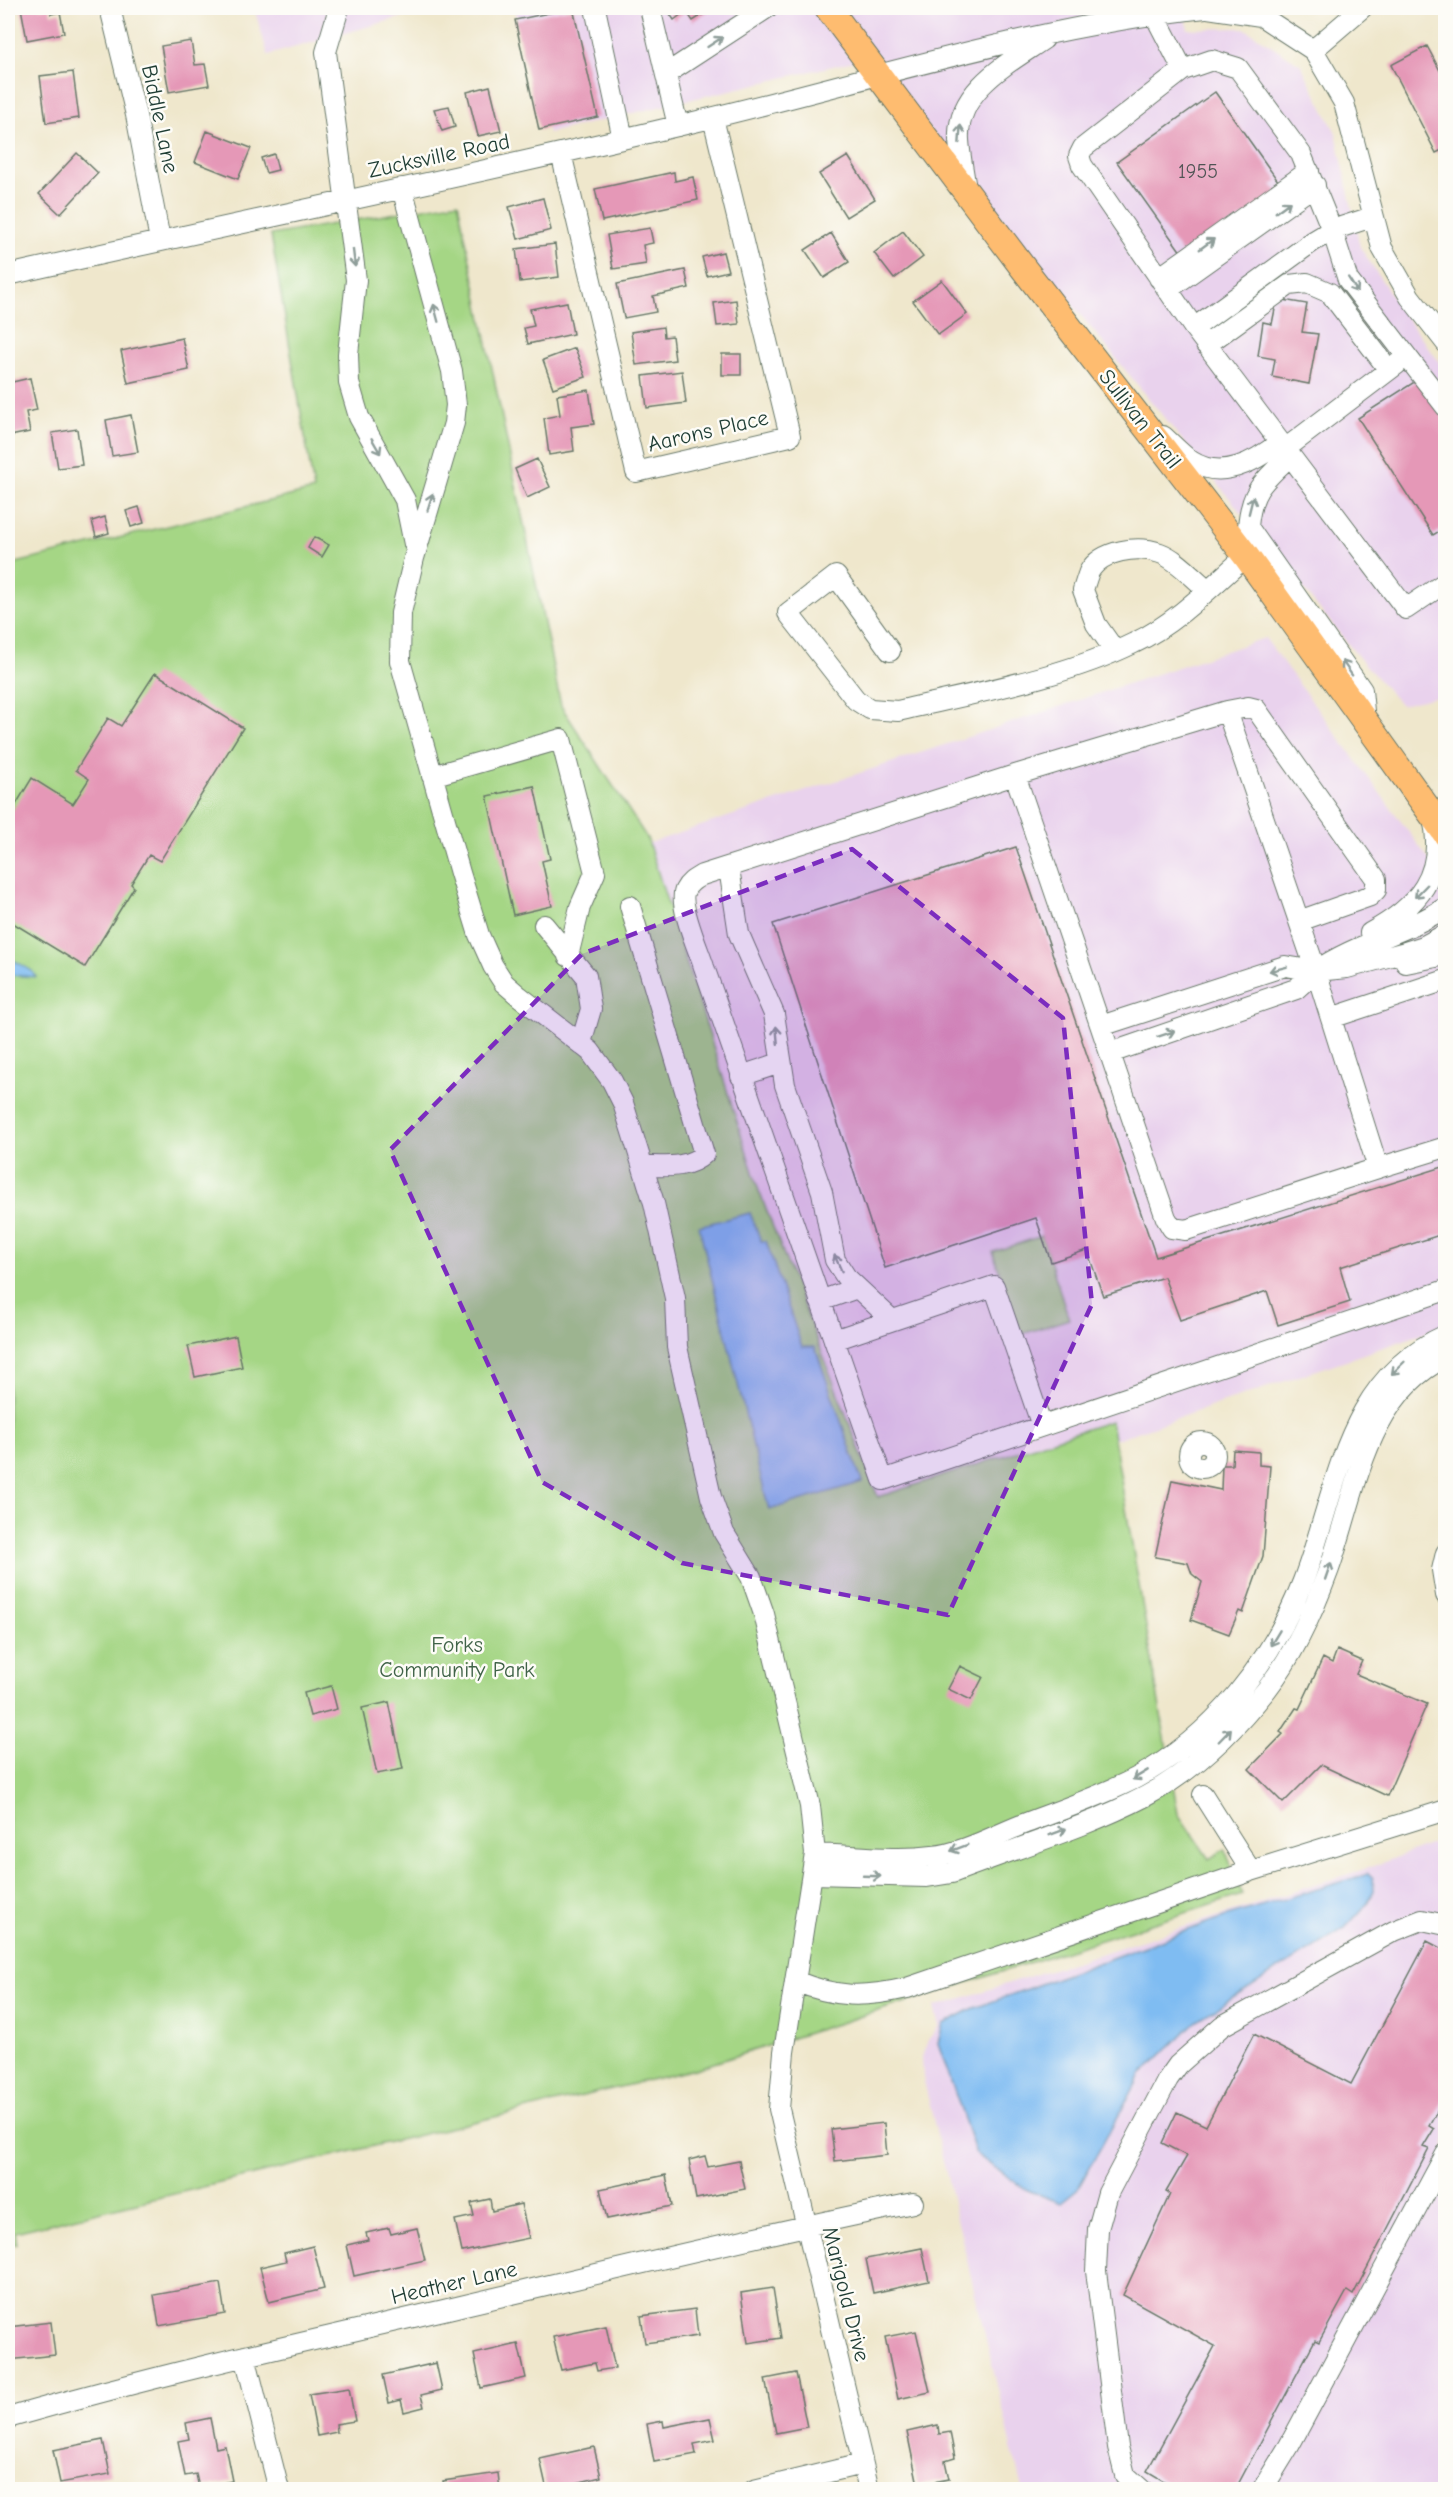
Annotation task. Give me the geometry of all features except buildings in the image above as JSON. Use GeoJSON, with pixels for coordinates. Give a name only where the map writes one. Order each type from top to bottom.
{"type":"FeatureCollection","features":[{"type":"Feature","properties":{"kind":"main road","name":"Sullivan Trail"},"geometry":{"type":"LineString","coordinates":[[828,8],[966,192],[1246,556],[1439,825]]}},
{"type":"Feature","properties":{"kind":"street","name":"Biddle Lane"},"geometry":{"type":"LineString","coordinates":[[110,8],[136,115],[160,240]]}},
{"type":"Feature","properties":{"kind":"street"},"geometry":{"type":"LineString","coordinates":[[339,8],[326,52],[356,280],[348,354],[349,383],[359,417],[407,505],[413,536],[414,558]]}},
{"type":"Feature","properties":{"kind":"street"},"geometry":{"type":"LineString","coordinates":[[595,8],[623,139]]}},
{"type":"Feature","properties":{"kind":"street"},"geometry":{"type":"LineString","coordinates":[[650,8],[678,126]]}},
{"type":"Feature","properties":{"kind":"street"},"geometry":{"type":"LineString","coordinates":[[666,74],[767,8]]}},
{"type":"Feature","properties":{"kind":"street","name":"Zucksville Road"},"geometry":{"type":"LineString","coordinates":[[8,275],[623,139],[947,57],[1152,10],[1207,8],[1260,16],[1313,50]]}},
{"type":"Feature","properties":{"kind":"street"},"geometry":{"type":"LineString","coordinates":[[1362,8],[1313,50],[1344,103],[1372,217],[1382,248],[1410,297],[1446,343]]}},
{"type":"Feature","properties":{"kind":"street"},"geometry":{"type":"LineString","coordinates":[[1152,10],[1183,70]]}},
{"type":"Feature","properties":{"kind":"street"},"geometry":{"type":"LineString","coordinates":[[966,192],[959,138],[966,108],[988,78],[1054,32]]}},
{"type":"Feature","properties":{"kind":"street"},"geometry":{"type":"LineString","coordinates":[[1446,407],[1405,357],[1348,279],[1332,230],[1301,154],[1238,68],[1212,60],[1183,70],[1083,148],[1079,156],[1082,165],[1163,284],[1206,345],[1406,609],[1446,582]]}},
{"type":"Feature","properties":{"kind":"street","name":"Aarons Place"},"geometry":{"type":"LineString","coordinates":[[561,153],[636,472],[669,465],[790,436],[713,118]]}},
{"type":"Feature","properties":{"kind":"street"},"geometry":{"type":"LineString","coordinates":[[1163,284],[1312,178]]}},
{"type":"Feature","properties":{"kind":"street"},"geometry":{"type":"LineString","coordinates":[[402,188],[452,371],[456,405],[450,437],[414,558]]}},
{"type":"Feature","properties":{"kind":"street"},"geometry":{"type":"LineString","coordinates":[[1194,328],[1332,230],[1372,217]]}},
{"type":"Feature","properties":{"kind":"street"},"geometry":{"type":"LineString","coordinates":[[1206,345],[1289,285],[1307,283],[1330,293],[1389,370]]}},
{"type":"Feature","properties":{"kind":"street"},"geometry":{"type":"LineString","coordinates":[[1131,408],[1192,461],[1217,469],[1237,467],[1285,449],[1405,357]]}},
{"type":"Feature","properties":{"kind":"street"},"geometry":{"type":"LineString","coordinates":[[1285,449],[1258,487],[1250,504],[1248,527],[1362,690],[1365,722]]}},
{"type":"Feature","properties":{"kind":"street"},"geometry":{"type":"LineString","coordinates":[[1115,651],[1096,624],[1083,590],[1090,571],[1103,558],[1119,551],[1138,550],[1161,553],[1208,590]]}},
{"type":"Feature","properties":{"kind":"street"},"geometry":{"type":"LineString","coordinates":[[890,651],[836,576],[788,613],[856,700],[870,709],[898,711],[1065,669],[1135,643],[1208,590],[1246,556]]}},
{"type":"Feature","properties":{"kind":"street","name":"Marigold Drive"},"geometry":{"type":"LineString","coordinates":[[414,558],[399,622],[399,654],[479,934],[493,966],[510,989],[581,1043],[597,1059],[619,1093],[644,1166],[675,1298],[677,1347],[711,1497],[719,1522],[748,1571],[761,1606],[810,1806],[815,1854],[813,1874],[782,2063],[779,2109],[869,2490]]}},
{"type":"Feature","properties":{"kind":"street"},"geometry":{"type":"LineString","coordinates":[[1299,921],[1370,896],[1376,890],[1376,879],[1256,709],[1248,707],[1227,711],[1015,775],[702,875],[690,881],[683,892],[741,1076],[883,1480],[1446,1290]]}},
{"type":"Feature","properties":{"kind":"street"},"geometry":{"type":"LineString","coordinates":[[1227,711],[1316,971],[1378,1168]]}},
{"type":"Feature","properties":{"kind":"street"},"geometry":{"type":"LineString","coordinates":[[432,776],[561,739],[595,873],[580,907],[568,956]]}},
{"type":"Feature","properties":{"kind":"street"},"geometry":{"type":"LineString","coordinates":[[1015,775],[1166,1218],[1172,1228],[1186,1230],[1200,1227],[1446,1147]]}},
{"type":"Feature","properties":{"kind":"street"},"geometry":{"type":"LineString","coordinates":[[1316,971],[1338,945],[1367,935],[1389,923],[1428,885],[1437,854],[1439,825]]}},
{"type":"Feature","properties":{"kind":"street"},"geometry":{"type":"LineString","coordinates":[[729,868],[739,934],[774,1014],[780,1063],[822,1192],[836,1260],[846,1277],[892,1320]]}},
{"type":"Feature","properties":{"kind":"street"},"geometry":{"type":"LineString","coordinates":[[630,906],[704,1154],[696,1161],[674,1166],[644,1166]]}},
{"type":"Feature","properties":{"kind":"street"},"geometry":{"type":"LineString","coordinates":[[1110,1053],[1296,989],[1334,958],[1425,921],[1446,907]]}},
{"type":"Feature","properties":{"kind":"street"},"geometry":{"type":"LineString","coordinates":[[544,924],[586,976],[591,1009],[581,1043]]}},
{"type":"Feature","properties":{"kind":"street"},"geometry":{"type":"LineString","coordinates":[[1316,971],[1347,968],[1402,953],[1424,946],[1446,934]]}},
{"type":"Feature","properties":{"kind":"street"},"geometry":{"type":"LineString","coordinates":[[1101,1026],[1285,966],[1352,977],[1446,955]]}},
{"type":"Feature","properties":{"kind":"street"},"geometry":{"type":"LineString","coordinates":[[1331,1018],[1446,980]]}},
{"type":"Feature","properties":{"kind":"street"},"geometry":{"type":"LineString","coordinates":[[741,1076],[780,1063]]}},
{"type":"Feature","properties":{"kind":"street"},"geometry":{"type":"LineString","coordinates":[[834,1340],[994,1286],[1042,1426]]}},
{"type":"Feature","properties":{"kind":"street"},"geometry":{"type":"LineString","coordinates":[[820,1301],[857,1288]]}},
{"type":"Feature","properties":{"kind":"street"},"geometry":{"type":"LineString","coordinates":[[815,1854],[935,1856],[1104,1793],[1137,1777],[1199,1734],[1237,1693],[1264,1657],[1298,1593],[1347,1442],[1365,1407],[1390,1376],[1416,1351],[1444,1340]]}},
{"type":"Feature","properties":{"kind":"street"},"geometry":{"type":"LineString","coordinates":[[813,1874],[938,1876],[1112,1811],[1147,1795],[1212,1749],[1245,1714],[1281,1667],[1317,1601],[1367,1449],[1382,1419],[1405,1389],[1428,1367],[1446,1357]]}},
{"type":"Feature","properties":{"kind":"street"},"geometry":{"type":"LineString","coordinates":[[1347,1442],[1367,1449]]}},
{"type":"Feature","properties":{"kind":"street"},"geometry":{"type":"LineString","coordinates":[[1446,1553],[1442,1580],[1446,1595]]}},
{"type":"Feature","properties":{"kind":"street"},"geometry":{"type":"LineString","coordinates":[[1298,1593],[1317,1601]]}},
{"type":"Feature","properties":{"kind":"street"},"geometry":{"type":"LineString","coordinates":[[1203,1795],[1251,1871]]}},
{"type":"Feature","properties":{"kind":"street"},"geometry":{"type":"LineString","coordinates":[[795,1981],[822,1992],[849,1996],[881,1994],[908,1988],[1251,1871],[1446,1810]]}},
{"type":"Feature","properties":{"kind":"street"},"geometry":{"type":"LineString","coordinates":[[1142,2490],[1125,2475],[1118,2447],[1096,2271],[1096,2248],[1108,2193],[1168,2079],[1193,2050],[1222,2026],[1394,1930],[1422,1920],[1446,1925]]}},
{"type":"Feature","properties":{"kind":"street"},"geometry":{"type":"LineString","coordinates":[[1262,2490],[1289,2446],[1446,2154]]}},
{"type":"Feature","properties":{"kind":"street","name":"Heather Lane"},"geometry":{"type":"LineString","coordinates":[[8,2418],[107,2389],[245,2356],[805,2226],[913,2204]]}},
{"type":"Feature","properties":{"kind":"street"},"geometry":{"type":"LineString","coordinates":[[245,2356],[279,2490]]}},
{"type":"Feature","properties":{"kind":"street"},"geometry":{"type":"LineString","coordinates":[[754,2490],[862,2464]]}},
{"type":"Feature","properties":{"kind":"highlighted area"},"geometry":{"type":"Polygon","coordinates":[[[852,849],[1063,1018],[1092,1304],[948,1615],[682,1563],[542,1482],[390,1150],[582,954],[852,849]]]}},
{"type":"Feature","properties":{"kind":"shaded area"},"geometry":{"type":"Polygon","coordinates":[[[254,8],[434,8],[268,55],[254,8]]]}},
{"type":"Feature","properties":{"kind":"shaded area"},"geometry":{"type":"Polygon","coordinates":[[[514,8],[1184,8],[1188,29],[1244,28],[1301,65],[1336,133],[1360,247],[1401,310],[1445,370],[1445,695],[1401,705],[1361,660],[871,57],[548,133],[514,8]]]}},
{"type":"Feature","properties":{"kind":"shaded area"},"geometry":{"type":"Polygon","coordinates":[[[1265,638],[1445,881],[1445,1326],[870,1524],[611,856],[1265,638]]]}},
{"type":"Feature","properties":{"kind":"shaded area"},"geometry":{"type":"Polygon","coordinates":[[[1445,1839],[1445,2489],[1022,2489],[923,2077],[922,2057],[928,2040],[939,2026],[934,2007],[1371,1867],[1445,1839]]]}},
{"type":"Feature","properties":{"kind":"green space","name":"Forks Community Park"},"geometry":{"type":"Polygon","coordinates":[[[458,202],[561,706],[647,838],[759,1191],[878,1497],[1111,1421],[1178,1814],[1209,1859],[1225,1849],[1242,1895],[695,2069],[15,2232],[17,2244],[8,2245],[8,565],[314,490],[271,235],[458,202]]]}},
{"type":"Feature","properties":{"kind":"green space"},"geometry":{"type":"Polygon","coordinates":[[[1042,1236],[1069,1319],[1019,1335],[993,1252],[1042,1236]]]}},
{"type":"Feature","properties":{"kind":"water"},"geometry":{"type":"Polygon","coordinates":[[[8,957],[32,971],[36,977],[8,975],[8,957]]]}},
{"type":"Feature","properties":{"kind":"water"},"geometry":{"type":"Polygon","coordinates":[[[750,1213],[761,1241],[766,1241],[802,1347],[815,1347],[862,1482],[769,1510],[699,1226],[750,1213]]]}},
{"type":"Feature","properties":{"kind":"water"},"geometry":{"type":"Polygon","coordinates":[[[1368,1874],[1373,1879],[1374,1890],[1368,1903],[1345,1928],[1196,2021],[1141,2075],[1077,2190],[1061,2203],[1025,2189],[976,2154],[938,2043],[943,2024],[972,2009],[1224,1917],[1368,1874]]]}}]}
